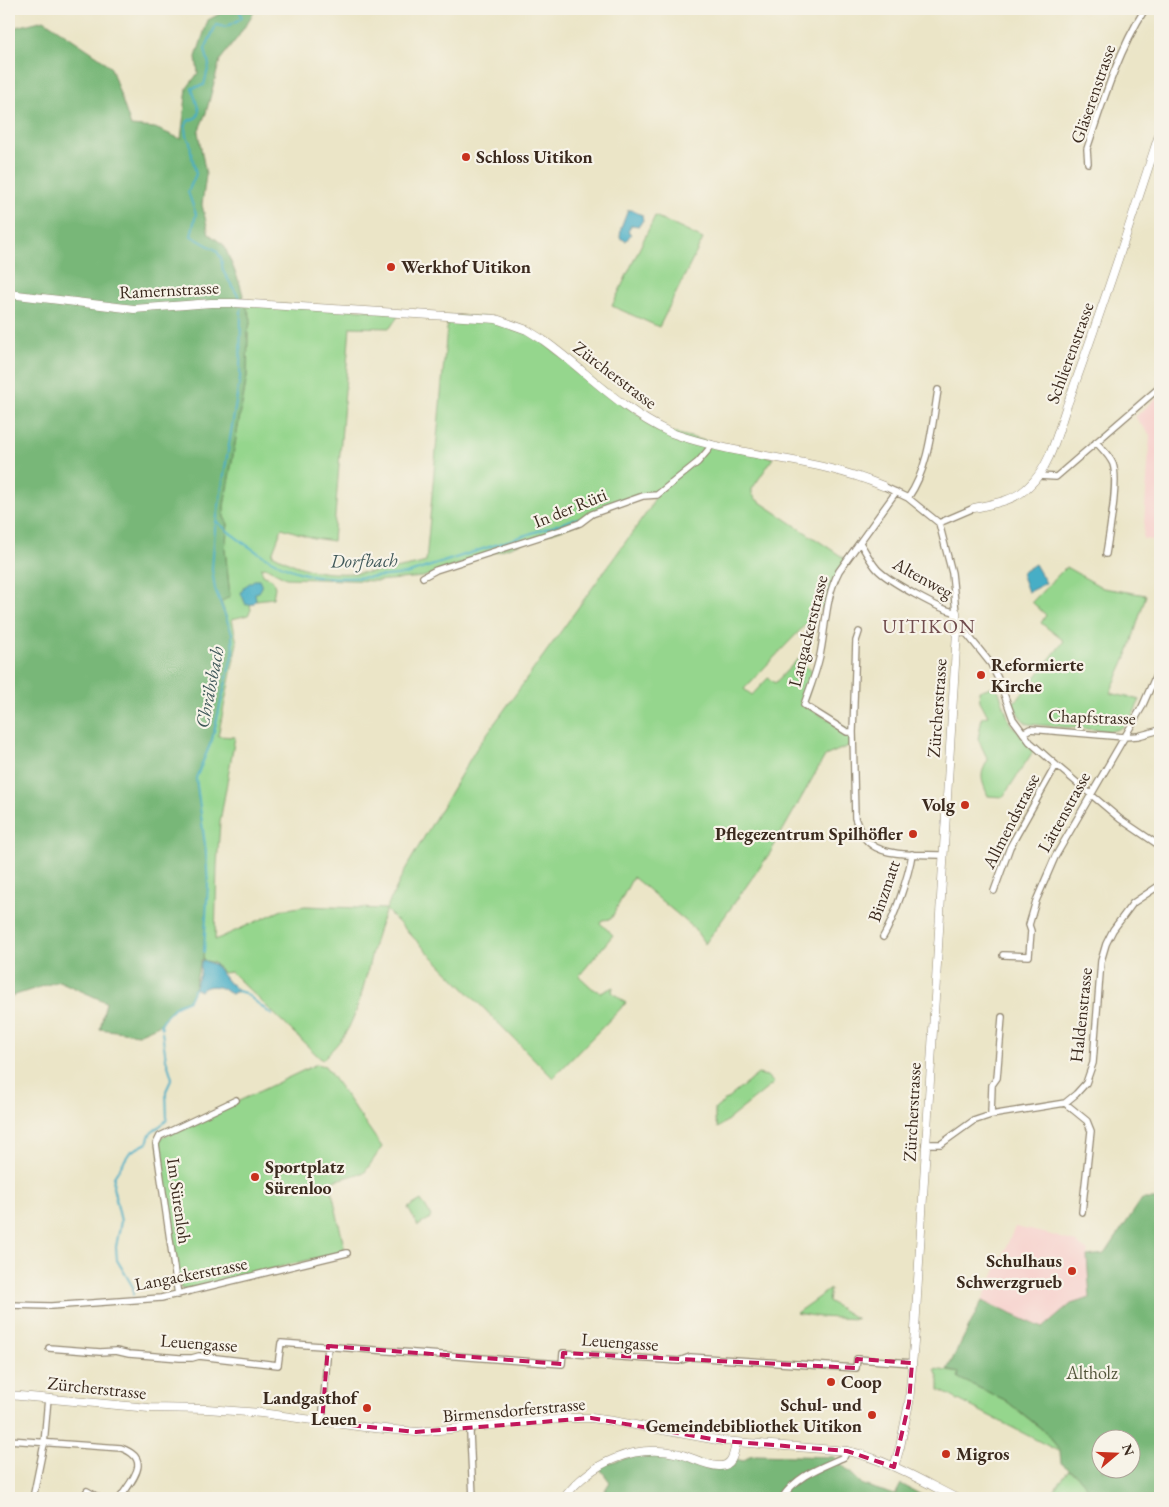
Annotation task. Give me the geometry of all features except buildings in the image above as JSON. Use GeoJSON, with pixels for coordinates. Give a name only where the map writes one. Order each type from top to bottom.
{"type":"FeatureCollection","features":[{"type":"Feature","properties":{"kind":"street","name":"Gläserenstrasse"},"geometry":{"type":"LineString","coordinates":[[1088,163],[1087,149],[1115,66],[1132,30],[1145,9]]}},
{"type":"Feature","properties":{"kind":"street","name":"Schlierenstrasse"},"geometry":{"type":"LineString","coordinates":[[939,523],[974,508],[1010,498],[1029,487],[1038,476],[1048,457],[1079,374],[1160,132]]}},
{"type":"Feature","properties":{"kind":"street","name":"Ramernstrasse"},"geometry":{"type":"LineString","coordinates":[[9,294],[134,310],[217,303],[271,305]]}},
{"type":"Feature","properties":{"kind":"street","name":"Zürcherstrasse"},"geometry":{"type":"LineString","coordinates":[[271,305],[488,317],[504,321],[526,330],[547,343],[633,411],[670,432],[710,444],[831,468],[859,476],[908,498],[939,523],[952,572],[957,631],[909,1403],[894,1467]]}},
{"type":"Feature","properties":{"kind":"street"},"geometry":{"type":"LineString","coordinates":[[1038,476],[1056,477],[1160,387]]}},
{"type":"Feature","properties":{"kind":"street"},"geometry":{"type":"LineString","coordinates":[[908,498],[915,488],[924,462],[938,390]]}},
{"type":"Feature","properties":{"kind":"street"},"geometry":{"type":"LineString","coordinates":[[1096,442],[1109,456],[1115,477],[1112,519],[1106,554]]}},
{"type":"Feature","properties":{"kind":"street","name":"In der Rüti"},"geometry":{"type":"LineString","coordinates":[[423,576],[436,570],[561,530],[580,523],[592,514],[643,496],[657,495],[698,462],[709,449],[710,444]]}},
{"type":"Feature","properties":{"kind":"street","name":"Langackerstrasse"},"geometry":{"type":"LineString","coordinates":[[853,732],[847,732],[804,706],[821,651],[828,601],[833,582],[896,492]]}},
{"type":"Feature","properties":{"kind":"street","name":"Altenweg"},"geometry":{"type":"LineString","coordinates":[[860,543],[872,562],[885,577],[943,609],[956,612]]}},
{"type":"Feature","properties":{"kind":"street","name":"Allmendstrasse"},"geometry":{"type":"LineString","coordinates":[[957,631],[967,634],[990,664],[1000,683],[1012,716],[1022,733],[1056,766],[1120,819],[1160,846]]}},
{"type":"Feature","properties":{"kind":"street"},"geometry":{"type":"LineString","coordinates":[[859,632],[856,641],[853,732],[855,818],[859,828],[871,845],[892,853],[943,855]]}},
{"type":"Feature","properties":{"kind":"street","name":"Lättenstrasse"},"geometry":{"type":"LineString","coordinates":[[1003,955],[1029,956],[1031,931],[1029,925],[1036,901],[1055,857],[1142,707],[1160,666]]}},
{"type":"Feature","properties":{"kind":"street","name":"Chapfstrasse"},"geometry":{"type":"LineString","coordinates":[[1022,733],[1030,729],[1124,737],[1138,736],[1160,730]]}},
{"type":"Feature","properties":{"kind":"street","name":"Allmendstrasse"},"geometry":{"type":"LineString","coordinates":[[994,891],[1010,847],[1056,766]]}},
{"type":"Feature","properties":{"kind":"street","name":"Binzmatt"},"geometry":{"type":"LineString","coordinates":[[883,937],[890,926],[912,854]]}},
{"type":"Feature","properties":{"kind":"street","name":"Haldenstrasse"},"geometry":{"type":"LineString","coordinates":[[1065,1103],[1086,1084],[1093,1063],[1101,962],[1106,944],[1113,930],[1133,903],[1160,885]]}},
{"type":"Feature","properties":{"kind":"street"},"geometry":{"type":"LineString","coordinates":[[991,1115],[992,1085],[997,1078],[1002,1018]]}},
{"type":"Feature","properties":{"kind":"street","name":"Im Sürenloh"},"geometry":{"type":"LineString","coordinates":[[178,1295],[156,1144],[160,1136],[236,1100]]}},
{"type":"Feature","properties":{"kind":"street"},"geometry":{"type":"LineString","coordinates":[[925,1144],[942,1144],[973,1122],[991,1115],[1065,1103],[1087,1122],[1091,1131],[1082,1212]]}},
{"type":"Feature","properties":{"kind":"street","name":"Langackerstrasse"},"geometry":{"type":"LineString","coordinates":[[9,1305],[52,1306],[142,1300],[178,1295],[347,1253]]}},
{"type":"Feature","properties":{"kind":"street","name":"Leuengasse"},"geometry":{"type":"LineString","coordinates":[[49,1348],[100,1352],[116,1351],[129,1354],[188,1359],[199,1356],[278,1365],[281,1343],[562,1364],[563,1353],[679,1361],[690,1357],[856,1368],[856,1360],[912,1363]]}},
{"type":"Feature","properties":{"kind":"street"},"geometry":{"type":"LineString","coordinates":[[322,1422],[328,1346]]}},
{"type":"Feature","properties":{"kind":"street","name":"Zürcherstrasse"},"geometry":{"type":"LineString","coordinates":[[9,1394],[149,1408],[183,1408]]}},
{"type":"Feature","properties":{"kind":"street"},"geometry":{"type":"LineString","coordinates":[[33,1498],[44,1444],[48,1398]]}},
{"type":"Feature","properties":{"kind":"street","name":"Birmensdorferstrasse"},"geometry":{"type":"LineString","coordinates":[[183,1408],[261,1413],[322,1422],[416,1432],[572,1418],[592,1418],[736,1443],[847,1451],[866,1455],[956,1498]]}},
{"type":"Feature","properties":{"kind":"street"},"geometry":{"type":"LineString","coordinates":[[472,1426],[470,1433],[473,1498]]}},
{"type":"Feature","properties":{"kind":"street"},"geometry":{"type":"LineString","coordinates":[[9,1440],[121,1448],[135,1455],[138,1463],[136,1473],[120,1498]]}},
{"type":"Feature","properties":{"kind":"street"},"geometry":{"type":"LineString","coordinates":[[564,1498],[590,1471],[615,1458],[641,1451],[662,1451],[681,1454],[719,1466],[727,1464],[732,1458],[736,1443]]}},
{"type":"Feature","properties":{"kind":"street"},"geometry":{"type":"LineString","coordinates":[[782,1498],[799,1479],[812,1470],[844,1457],[847,1451]]}},
{"type":"Feature","properties":{"kind":"street"},"geometry":{"type":"LineString","coordinates":[[83,1498],[87,1491],[98,1498]]}},
{"type":"Feature","properties":{"kind":"highlighted area"},"geometry":{"type":"Polygon","coordinates":[[[328,1346],[562,1364],[563,1353],[856,1368],[857,1359],[912,1363],[909,1403],[894,1467],[847,1451],[723,1441],[591,1418],[416,1432],[322,1422],[328,1346]]]}},
{"type":"Feature","properties":{"kind":"shaded area"},"geometry":{"type":"Polygon","coordinates":[[[1160,395],[1160,541],[1143,539],[1150,435],[1135,417],[1160,395]]]}},
{"type":"Feature","properties":{"kind":"shaded area"},"geometry":{"type":"Polygon","coordinates":[[[1015,1227],[1075,1242],[1088,1251],[1090,1298],[1071,1304],[1043,1328],[982,1301],[1015,1227]]]}},
{"type":"Feature","properties":{"kind":"green space"},"geometry":{"type":"Polygon","coordinates":[[[229,9],[256,9],[220,60],[206,113],[198,132],[206,175],[202,205],[209,234],[224,245],[240,284],[251,319],[248,332],[247,376],[224,506],[224,517],[228,524],[225,549],[230,596],[221,602],[232,633],[233,652],[212,740],[196,778],[206,852],[208,885],[203,960],[201,960],[194,989],[189,1000],[177,1005],[161,1024],[138,1034],[100,1029],[106,1002],[59,981],[9,997],[9,29],[44,20],[99,57],[111,68],[131,126],[155,128],[181,139],[187,88],[198,73],[196,57],[208,20],[229,9]]]}},
{"type":"Feature","properties":{"kind":"green space"},"geometry":{"type":"Polygon","coordinates":[[[655,216],[703,239],[659,327],[612,306],[655,216]]]}},
{"type":"Feature","properties":{"kind":"green space"},"geometry":{"type":"Polygon","coordinates":[[[245,303],[401,312],[390,328],[350,327],[333,541],[313,538],[282,528],[272,554],[296,565],[317,571],[349,573],[382,571],[426,562],[448,316],[488,317],[527,330],[633,411],[670,432],[773,458],[752,489],[752,494],[757,500],[847,560],[828,601],[744,689],[752,695],[768,678],[775,683],[798,659],[815,674],[804,706],[853,732],[853,744],[825,756],[770,853],[705,944],[694,928],[633,877],[611,919],[602,920],[600,923],[613,935],[579,976],[592,988],[601,993],[613,987],[612,992],[626,1003],[553,1078],[386,910],[380,924],[355,1014],[343,1036],[322,1060],[231,972],[223,973],[214,963],[203,960],[208,885],[206,852],[196,778],[212,740],[233,652],[232,633],[221,602],[230,596],[225,549],[228,524],[224,517],[224,506],[247,376],[248,332],[251,319],[245,303]],[[656,495],[616,504],[580,523],[423,577],[377,581],[286,578],[265,567],[261,568],[263,575],[272,579],[275,587],[273,598],[256,600],[254,593],[259,580],[246,604],[250,604],[251,610],[248,615],[232,619],[237,643],[218,736],[235,737],[220,822],[215,940],[282,910],[305,906],[386,909],[406,868],[476,749],[650,508],[656,495]]]}},
{"type":"Feature","properties":{"kind":"green space"},"geometry":{"type":"Polygon","coordinates":[[[1066,567],[1103,588],[1146,595],[1129,650],[1110,693],[1140,700],[1130,720],[1117,730],[1028,724],[1015,709],[1013,702],[1018,699],[1064,641],[1041,623],[1046,615],[1032,602],[1066,567]]]}},
{"type":"Feature","properties":{"kind":"green space"},"geometry":{"type":"Polygon","coordinates":[[[994,686],[998,689],[1010,723],[1034,750],[1003,797],[988,796],[982,774],[988,760],[978,739],[982,717],[988,716],[980,701],[979,691],[994,686]]]}},
{"type":"Feature","properties":{"kind":"green space","name":"Sportplatz Sürenloo"},"geometry":{"type":"Polygon","coordinates":[[[317,1064],[325,1066],[382,1147],[365,1172],[330,1182],[345,1251],[186,1290],[180,1287],[158,1144],[161,1138],[317,1064]]]}},
{"type":"Feature","properties":{"kind":"green space"},"geometry":{"type":"Polygon","coordinates":[[[758,1074],[767,1076],[774,1083],[718,1128],[715,1120],[715,1109],[758,1074]]]}},
{"type":"Feature","properties":{"kind":"green space","name":"Altholz"},"geometry":{"type":"Polygon","coordinates":[[[1142,1199],[1160,1199],[1160,1498],[1096,1498],[1080,1478],[1061,1463],[1060,1452],[1049,1435],[1005,1400],[958,1378],[959,1373],[947,1370],[982,1301],[1043,1328],[1071,1304],[1090,1298],[1087,1256],[1105,1254],[1142,1199]]]}},
{"type":"Feature","properties":{"kind":"green space"},"geometry":{"type":"Polygon","coordinates":[[[421,1200],[431,1216],[418,1226],[408,1208],[421,1200]]]}},
{"type":"Feature","properties":{"kind":"green space"},"geometry":{"type":"Polygon","coordinates":[[[830,1289],[828,1301],[857,1319],[820,1317],[796,1313],[830,1289]]]}},
{"type":"Feature","properties":{"kind":"green space"},"geometry":{"type":"Polygon","coordinates":[[[935,1369],[959,1373],[958,1378],[1005,1400],[1049,1435],[1060,1452],[939,1390],[939,1380],[935,1369]]]}},
{"type":"Feature","properties":{"kind":"green space"},"geometry":{"type":"Polygon","coordinates":[[[651,1451],[714,1465],[733,1458],[743,1461],[750,1456],[756,1455],[834,1457],[863,1485],[895,1495],[901,1484],[927,1498],[600,1498],[610,1482],[598,1466],[651,1451]]]}},
{"type":"Feature","properties":{"kind":"green space"},"geometry":{"type":"Polygon","coordinates":[[[1069,1470],[1080,1478],[1096,1498],[1047,1498],[1069,1470]]]}},
{"type":"Feature","properties":{"kind":"water"},"geometry":{"type":"Polygon","coordinates":[[[628,210],[642,215],[643,220],[639,226],[631,225],[628,232],[631,234],[626,241],[620,238],[621,228],[628,210]]]}},
{"type":"Feature","properties":{"kind":"water"},"geometry":{"type":"Polygon","coordinates":[[[1035,564],[1046,583],[1028,592],[1021,573],[1035,564]]]}},
{"type":"Feature","properties":{"kind":"water"},"geometry":{"type":"Polygon","coordinates":[[[254,580],[259,580],[262,587],[259,592],[255,593],[256,600],[253,604],[246,605],[241,593],[244,587],[254,580]]]}},
{"type":"Feature","properties":{"kind":"water"},"geometry":{"type":"Polygon","coordinates":[[[203,960],[215,965],[237,991],[232,994],[217,987],[210,986],[200,991],[194,988],[200,975],[201,962],[203,960]]]}},
{"type":"Feature","properties":{"kind":"waterway","name":"Chräbsbach"},"geometry":{"type":"LineString","coordinates":[[239,9],[242,18],[226,27],[216,25],[205,49],[209,65],[204,85],[192,88],[199,111],[197,117],[188,121],[185,127],[196,174],[188,192],[196,214],[191,236],[216,250],[221,258],[223,271],[240,299]]}},
{"type":"Feature","properties":{"kind":"waterway","name":"Chräbsbach"},"geometry":{"type":"LineString","coordinates":[[204,952],[208,885],[206,852],[196,778],[212,740],[233,652],[232,633],[215,589],[212,569],[215,529],[240,378],[241,309]]}},
{"type":"Feature","properties":{"kind":"waterway","name":"Dorfbach"},"geometry":{"type":"LineString","coordinates":[[216,521],[256,552],[290,569],[325,577],[353,578],[406,574],[578,518]]}},
{"type":"Feature","properties":{"kind":"waterway"},"geometry":{"type":"LineString","coordinates":[[162,1028],[161,1024],[166,1016],[177,1005],[189,1000],[194,989]]}},
{"type":"Feature","properties":{"kind":"waterway"},"geometry":{"type":"LineString","coordinates":[[237,991],[245,993],[272,1015]]}},
{"type":"Feature","properties":{"kind":"waterway"},"geometry":{"type":"LineString","coordinates":[[133,1295],[133,1287],[117,1260],[116,1247],[121,1221],[113,1187],[114,1177],[130,1152],[147,1143],[150,1134],[167,1120],[166,1091],[172,1078],[166,1059],[162,1032]]}},
{"type":"Feature","properties":{"kind":"place","name":"Schloss Uitikon"},"geometry":{"type":"Point","coordinates":[466,157]}},
{"type":"Feature","properties":{"kind":"place","name":"Werkhof Uitikon"},"geometry":{"type":"Point","coordinates":[391,267]}},
{"type":"Feature","properties":{"kind":"place","name":"Reformierte Kirche"},"geometry":{"type":"Point","coordinates":[981,675]}},
{"type":"Feature","properties":{"kind":"place","name":"Volg"},"geometry":{"type":"Point","coordinates":[965,805]}},
{"type":"Feature","properties":{"kind":"place","name":"Pflegezentrum Spilhöfler"},"geometry":{"type":"Point","coordinates":[913,834]}},
{"type":"Feature","properties":{"kind":"place","name":"Sportplatz Sürenloo"},"geometry":{"type":"Point","coordinates":[255,1177]}},
{"type":"Feature","properties":{"kind":"place","name":"Schulhaus Schwerzgrueb"},"geometry":{"type":"Point","coordinates":[1072,1271]}},
{"type":"Feature","properties":{"kind":"place","name":"Coop"},"geometry":{"type":"Point","coordinates":[831,1382]}},
{"type":"Feature","properties":{"kind":"place","name":"Landgasthof Leuen"},"geometry":{"type":"Point","coordinates":[367,1408]}},
{"type":"Feature","properties":{"kind":"place","name":"Schul- und Gemeindebibliothek Uitikon"},"geometry":{"type":"Point","coordinates":[872,1415]}},
{"type":"Feature","properties":{"kind":"place","name":"Migros"},"geometry":{"type":"Point","coordinates":[946,1454]}},
{"type":"Feature","properties":{"kind":"district","name":"UITIKON"},"geometry":{"type":"Point","coordinates":[929,626]}}]}
